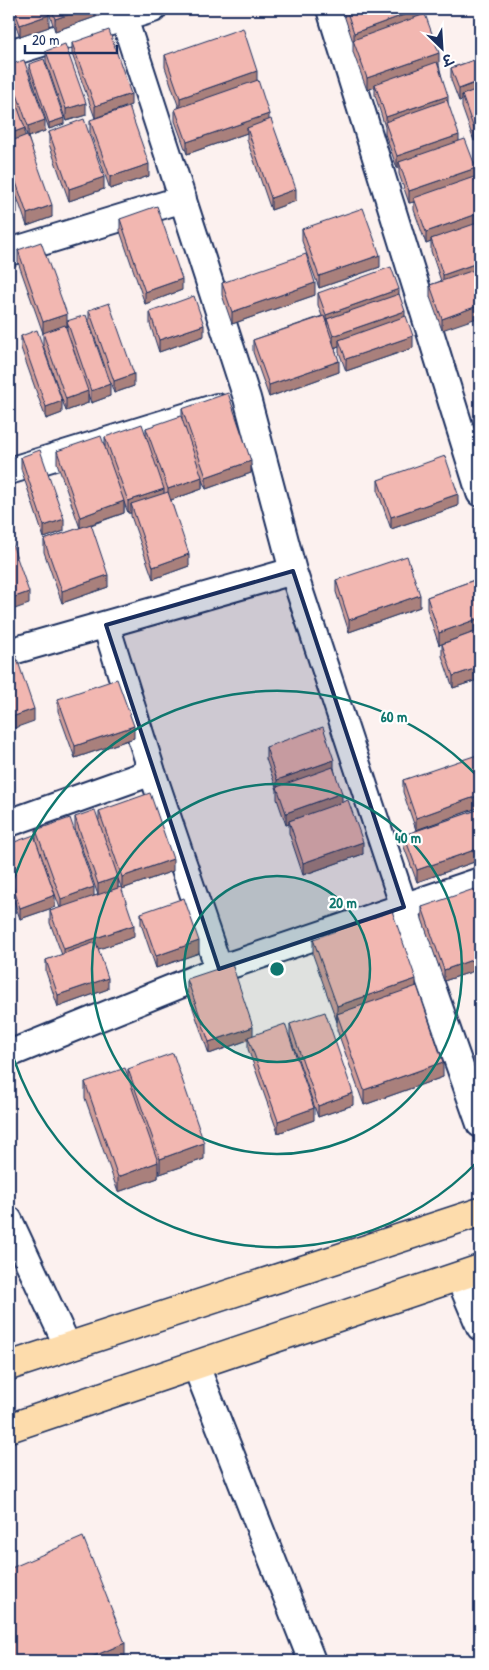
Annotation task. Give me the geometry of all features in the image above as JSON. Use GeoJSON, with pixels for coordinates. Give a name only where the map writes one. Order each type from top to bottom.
{"type":"FeatureCollection","features":[{"type":"Feature","properties":{"kind":"main road"},"geometry":{"type":"LineString","coordinates":[[9,1366],[480,1212]]}},
{"type":"Feature","properties":{"kind":"main road"},"geometry":{"type":"LineString","coordinates":[[9,1428],[470,1273]]}},
{"type":"Feature","properties":{"kind":"street"},"geometry":{"type":"LineString","coordinates":[[9,53],[123,13],[152,9]]}},
{"type":"Feature","properties":{"kind":"street"},"geometry":{"type":"LineString","coordinates":[[330,9],[472,435],[480,493]]}},
{"type":"Feature","properties":{"kind":"street"},"geometry":{"type":"LineString","coordinates":[[123,13],[247,398],[293,571],[404,907],[480,1124]]}},
{"type":"Feature","properties":{"kind":"street"},"geometry":{"type":"LineString","coordinates":[[9,252],[184,199]]}},
{"type":"Feature","properties":{"kind":"street"},"geometry":{"type":"LineString","coordinates":[[9,470],[247,398]]}},
{"type":"Feature","properties":{"kind":"street"},"geometry":{"type":"LineString","coordinates":[[9,652],[293,571]]}},
{"type":"Feature","properties":{"kind":"street"},"geometry":{"type":"LineString","coordinates":[[106,624],[152,772],[220,969]]}},
{"type":"Feature","properties":{"kind":"street"},"geometry":{"type":"LineString","coordinates":[[9,823],[152,772]]}},
{"type":"Feature","properties":{"kind":"street"},"geometry":{"type":"LineString","coordinates":[[9,1054],[220,969],[480,881]]}},
{"type":"Feature","properties":{"kind":"street"},"geometry":{"type":"LineString","coordinates":[[9,1220],[68,1346]]}},
{"type":"Feature","properties":{"kind":"street"},"geometry":{"type":"LineString","coordinates":[[470,1273],[480,1326]]}},
{"type":"Feature","properties":{"kind":"street"},"geometry":{"type":"LineString","coordinates":[[196,1366],[312,1661]]}},
{"type":"Feature","properties":{"kind":"highlighted area"},"geometry":{"type":"Polygon","coordinates":[[[293,571],[404,907],[219,969],[106,625],[293,571]]]}},
{"type":"Feature","properties":{"kind":"building"},"geometry":{"type":"Polygon","coordinates":[[[14,9],[47,9],[49,15],[20,25],[14,9]]]}},
{"type":"Feature","properties":{"kind":"building"},"geometry":{"type":"Polygon","coordinates":[[[52,9],[85,9],[55,19],[52,9]]]}},
{"type":"Feature","properties":{"kind":"building"},"geometry":{"type":"Polygon","coordinates":[[[346,9],[420,9],[354,33],[346,9]]]}},
{"type":"Feature","properties":{"kind":"building"},"geometry":{"type":"Polygon","coordinates":[[[425,14],[439,53],[367,78],[353,40],[425,14]]]}},
{"type":"Feature","properties":{"kind":"building"},"geometry":{"type":"Polygon","coordinates":[[[243,28],[257,71],[180,98],[165,55],[243,28]]]}},
{"type":"Feature","properties":{"kind":"building"},"geometry":{"type":"Polygon","coordinates":[[[109,30],[131,94],[95,106],[72,43],[109,30]]]}},
{"type":"Feature","properties":{"kind":"building"},"geometry":{"type":"Polygon","coordinates":[[[65,44],[86,103],[66,109],[46,51],[65,44]]]}},
{"type":"Feature","properties":{"kind":"building"},"geometry":{"type":"Polygon","coordinates":[[[480,58],[480,81],[459,89],[451,68],[480,58]]]}},
{"type":"Feature","properties":{"kind":"building"},"geometry":{"type":"Polygon","coordinates":[[[44,59],[64,118],[49,123],[29,64],[44,59]]]}},
{"type":"Feature","properties":{"kind":"building"},"geometry":{"type":"Polygon","coordinates":[[[24,60],[45,120],[28,126],[9,71],[9,65],[24,60]]]}},
{"type":"Feature","properties":{"kind":"building"},"geometry":{"type":"Polygon","coordinates":[[[437,62],[448,96],[386,117],[375,84],[437,62]]]}},
{"type":"Feature","properties":{"kind":"building"},"geometry":{"type":"Polygon","coordinates":[[[258,80],[269,114],[187,142],[175,109],[258,80]]]}},
{"type":"Feature","properties":{"kind":"building"},"geometry":{"type":"Polygon","coordinates":[[[9,83],[25,128],[9,134],[9,83]]]}},
{"type":"Feature","properties":{"kind":"building"},"geometry":{"type":"Polygon","coordinates":[[[480,88],[480,127],[474,129],[462,95],[480,88]]]}},
{"type":"Feature","properties":{"kind":"building"},"geometry":{"type":"Polygon","coordinates":[[[447,100],[459,135],[397,156],[385,122],[447,100]]]}},
{"type":"Feature","properties":{"kind":"building"},"geometry":{"type":"Polygon","coordinates":[[[129,107],[149,164],[110,177],[90,120],[129,107]]]}},
{"type":"Feature","properties":{"kind":"building"},"geometry":{"type":"Polygon","coordinates":[[[84,119],[104,177],[69,189],[49,132],[84,119]]]}},
{"type":"Feature","properties":{"kind":"building"},"geometry":{"type":"Polygon","coordinates":[[[271,119],[296,189],[271,198],[247,128],[271,119]]]}},
{"type":"Feature","properties":{"kind":"building"},"geometry":{"type":"Polygon","coordinates":[[[27,135],[52,205],[27,214],[9,162],[9,142],[27,135]]]}},
{"type":"Feature","properties":{"kind":"building"},"geometry":{"type":"Polygon","coordinates":[[[465,139],[476,168],[409,191],[399,162],[465,139]]]}},
{"type":"Feature","properties":{"kind":"building"},"geometry":{"type":"Polygon","coordinates":[[[9,176],[17,201],[9,204],[9,176]]]}},
{"type":"Feature","properties":{"kind":"building"},"geometry":{"type":"Polygon","coordinates":[[[474,177],[480,196],[480,213],[426,232],[414,198],[474,177]]]}},
{"type":"Feature","properties":{"kind":"building"},"geometry":{"type":"Polygon","coordinates":[[[157,206],[182,279],[145,292],[120,219],[157,206]]]}},
{"type":"Feature","properties":{"kind":"building"},"geometry":{"type":"Polygon","coordinates":[[[363,208],[380,255],[319,276],[302,229],[363,208]]]}},
{"type":"Feature","properties":{"kind":"building"},"geometry":{"type":"Polygon","coordinates":[[[480,222],[480,262],[443,275],[431,239],[480,222]]]}},
{"type":"Feature","properties":{"kind":"building"},"geometry":{"type":"Polygon","coordinates":[[[41,242],[67,314],[43,322],[18,250],[41,242]]]}},
{"type":"Feature","properties":{"kind":"building"},"geometry":{"type":"Polygon","coordinates":[[[306,254],[315,283],[232,312],[222,283],[306,254]]]}},
{"type":"Feature","properties":{"kind":"building"},"geometry":{"type":"Polygon","coordinates":[[[391,267],[399,289],[326,315],[318,293],[391,267]]]}},
{"type":"Feature","properties":{"kind":"building"},"geometry":{"type":"Polygon","coordinates":[[[480,268],[480,305],[442,319],[430,285],[480,268]]]}},
{"type":"Feature","properties":{"kind":"building"},"geometry":{"type":"Polygon","coordinates":[[[399,294],[405,311],[333,336],[327,319],[399,294]]]}},
{"type":"Feature","properties":{"kind":"building"},"geometry":{"type":"Polygon","coordinates":[[[194,296],[204,325],[159,340],[150,312],[194,296]]]}},
{"type":"Feature","properties":{"kind":"building"},"geometry":{"type":"Polygon","coordinates":[[[109,303],[134,374],[114,381],[89,310],[109,303]]]}},
{"type":"Feature","properties":{"kind":"building"},"geometry":{"type":"Polygon","coordinates":[[[86,315],[110,384],[91,391],[67,321],[86,315]]]}},
{"type":"Feature","properties":{"kind":"building"},"geometry":{"type":"Polygon","coordinates":[[[324,316],[339,361],[269,385],[253,340],[324,316]]]}},
{"type":"Feature","properties":{"kind":"building"},"geometry":{"type":"Polygon","coordinates":[[[406,316],[413,336],[346,359],[339,340],[406,316]]]}},
{"type":"Feature","properties":{"kind":"building"},"geometry":{"type":"Polygon","coordinates":[[[65,325],[88,391],[66,399],[43,333],[65,325]]]}},
{"type":"Feature","properties":{"kind":"building"},"geometry":{"type":"Polygon","coordinates":[[[37,330],[62,401],[46,407],[21,336],[37,330]]]}},
{"type":"Feature","properties":{"kind":"building"},"geometry":{"type":"Polygon","coordinates":[[[228,393],[251,461],[206,477],[182,409],[228,393]]]}},
{"type":"Feature","properties":{"kind":"building"},"geometry":{"type":"Polygon","coordinates":[[[181,416],[202,477],[168,489],[146,428],[181,416]]]}},
{"type":"Feature","properties":{"kind":"building"},"geometry":{"type":"Polygon","coordinates":[[[142,424],[164,489],[128,501],[105,437],[142,424]]]}},
{"type":"Feature","properties":{"kind":"building"},"geometry":{"type":"Polygon","coordinates":[[[101,436],[124,501],[80,517],[57,451],[101,436]]]}},
{"type":"Feature","properties":{"kind":"building"},"geometry":{"type":"Polygon","coordinates":[[[40,450],[64,519],[44,526],[21,457],[40,450]]]}},
{"type":"Feature","properties":{"kind":"building"},"geometry":{"type":"Polygon","coordinates":[[[445,456],[458,494],[391,517],[378,480],[445,456]]]}},
{"type":"Feature","properties":{"kind":"building"},"geometry":{"type":"Polygon","coordinates":[[[168,492],[189,554],[153,567],[131,504],[168,492]]]}},
{"type":"Feature","properties":{"kind":"building"},"geometry":{"type":"Polygon","coordinates":[[[91,524],[108,575],[62,591],[44,540],[91,524]]]}},
{"type":"Feature","properties":{"kind":"building"},"geometry":{"type":"Polygon","coordinates":[[[9,535],[29,592],[9,599],[9,535]]]}},
{"type":"Feature","properties":{"kind":"building"},"geometry":{"type":"Polygon","coordinates":[[[407,556],[420,595],[349,620],[336,580],[407,556]]]}},
{"type":"Feature","properties":{"kind":"building"},"geometry":{"type":"Polygon","coordinates":[[[480,578],[480,618],[439,633],[427,597],[480,578]]]}},
{"type":"Feature","properties":{"kind":"building"},"geometry":{"type":"Polygon","coordinates":[[[480,630],[480,667],[453,676],[442,644],[480,630]]]}},
{"type":"Feature","properties":{"kind":"building"},"geometry":{"type":"Polygon","coordinates":[[[9,641],[11,641],[34,709],[9,718],[9,641]]]}},
{"type":"Feature","properties":{"kind":"building"},"geometry":{"type":"Polygon","coordinates":[[[117,679],[134,726],[75,746],[58,699],[117,679]]]}},
{"type":"Feature","properties":{"kind":"building"},"geometry":{"type":"Polygon","coordinates":[[[323,727],[334,760],[277,780],[266,747],[323,727]]]}},
{"type":"Feature","properties":{"kind":"building"},"geometry":{"type":"Polygon","coordinates":[[[477,755],[480,764],[480,795],[416,818],[403,780],[477,755]]]}},
{"type":"Feature","properties":{"kind":"building"},"geometry":{"type":"Polygon","coordinates":[[[333,767],[342,793],[286,813],[277,787],[333,767]]]}},
{"type":"Feature","properties":{"kind":"building"},"geometry":{"type":"Polygon","coordinates":[[[150,793],[173,859],[122,877],[99,811],[150,793]]]}},
{"type":"Feature","properties":{"kind":"building"},"geometry":{"type":"Polygon","coordinates":[[[348,800],[363,842],[303,863],[289,821],[348,800]]]}},
{"type":"Feature","properties":{"kind":"building"},"geometry":{"type":"Polygon","coordinates":[[[480,809],[480,848],[417,870],[404,835],[480,809]]]}},
{"type":"Feature","properties":{"kind":"building"},"geometry":{"type":"Polygon","coordinates":[[[95,810],[118,877],[98,884],[75,817],[95,810]]]}},
{"type":"Feature","properties":{"kind":"building"},"geometry":{"type":"Polygon","coordinates":[[[70,818],[94,887],[61,899],[36,830],[70,818]]]}},
{"type":"Feature","properties":{"kind":"building"},"geometry":{"type":"Polygon","coordinates":[[[34,835],[55,895],[20,908],[9,874],[9,844],[34,835]]]}},
{"type":"Feature","properties":{"kind":"building"},"geometry":{"type":"Polygon","coordinates":[[[121,887],[134,925],[64,949],[50,911],[121,887]]]}},
{"type":"Feature","properties":{"kind":"building"},"geometry":{"type":"Polygon","coordinates":[[[474,889],[480,907],[480,957],[444,970],[422,907],[474,889]]]}},
{"type":"Feature","properties":{"kind":"building"},"geometry":{"type":"Polygon","coordinates":[[[184,898],[199,941],[156,956],[141,913],[184,898]]]}},
{"type":"Feature","properties":{"kind":"building"},"geometry":{"type":"Polygon","coordinates":[[[392,911],[416,979],[337,1006],[313,939],[392,911]]]}},
{"type":"Feature","properties":{"kind":"building"},"geometry":{"type":"Polygon","coordinates":[[[96,942],[108,978],[58,995],[46,960],[96,942]]]}},
{"type":"Feature","properties":{"kind":"building"},"geometry":{"type":"Polygon","coordinates":[[[232,964],[253,1027],[209,1042],[187,979],[232,964]]]}},
{"type":"Feature","properties":{"kind":"building"},"geometry":{"type":"Polygon","coordinates":[[[417,986],[443,1062],[364,1090],[337,1014],[417,986]]]}},
{"type":"Feature","properties":{"kind":"building"},"geometry":{"type":"Polygon","coordinates":[[[325,1012],[353,1093],[318,1106],[290,1024],[325,1012]]]}},
{"type":"Feature","properties":{"kind":"building"},"geometry":{"type":"Polygon","coordinates":[[[285,1024],[314,1108],[278,1121],[248,1037],[285,1024]]]}},
{"type":"Feature","properties":{"kind":"building"},"geometry":{"type":"Polygon","coordinates":[[[173,1053],[204,1143],[160,1159],[128,1069],[173,1053]]]}},
{"type":"Feature","properties":{"kind":"building"},"geometry":{"type":"Polygon","coordinates":[[[125,1068],[158,1162],[118,1177],[85,1082],[125,1068]]]}},
{"type":"Feature","properties":{"kind":"building"},"geometry":{"type":"Polygon","coordinates":[[[83,1537],[125,1643],[82,1661],[9,1661],[9,1569],[83,1537]]]}}]}
